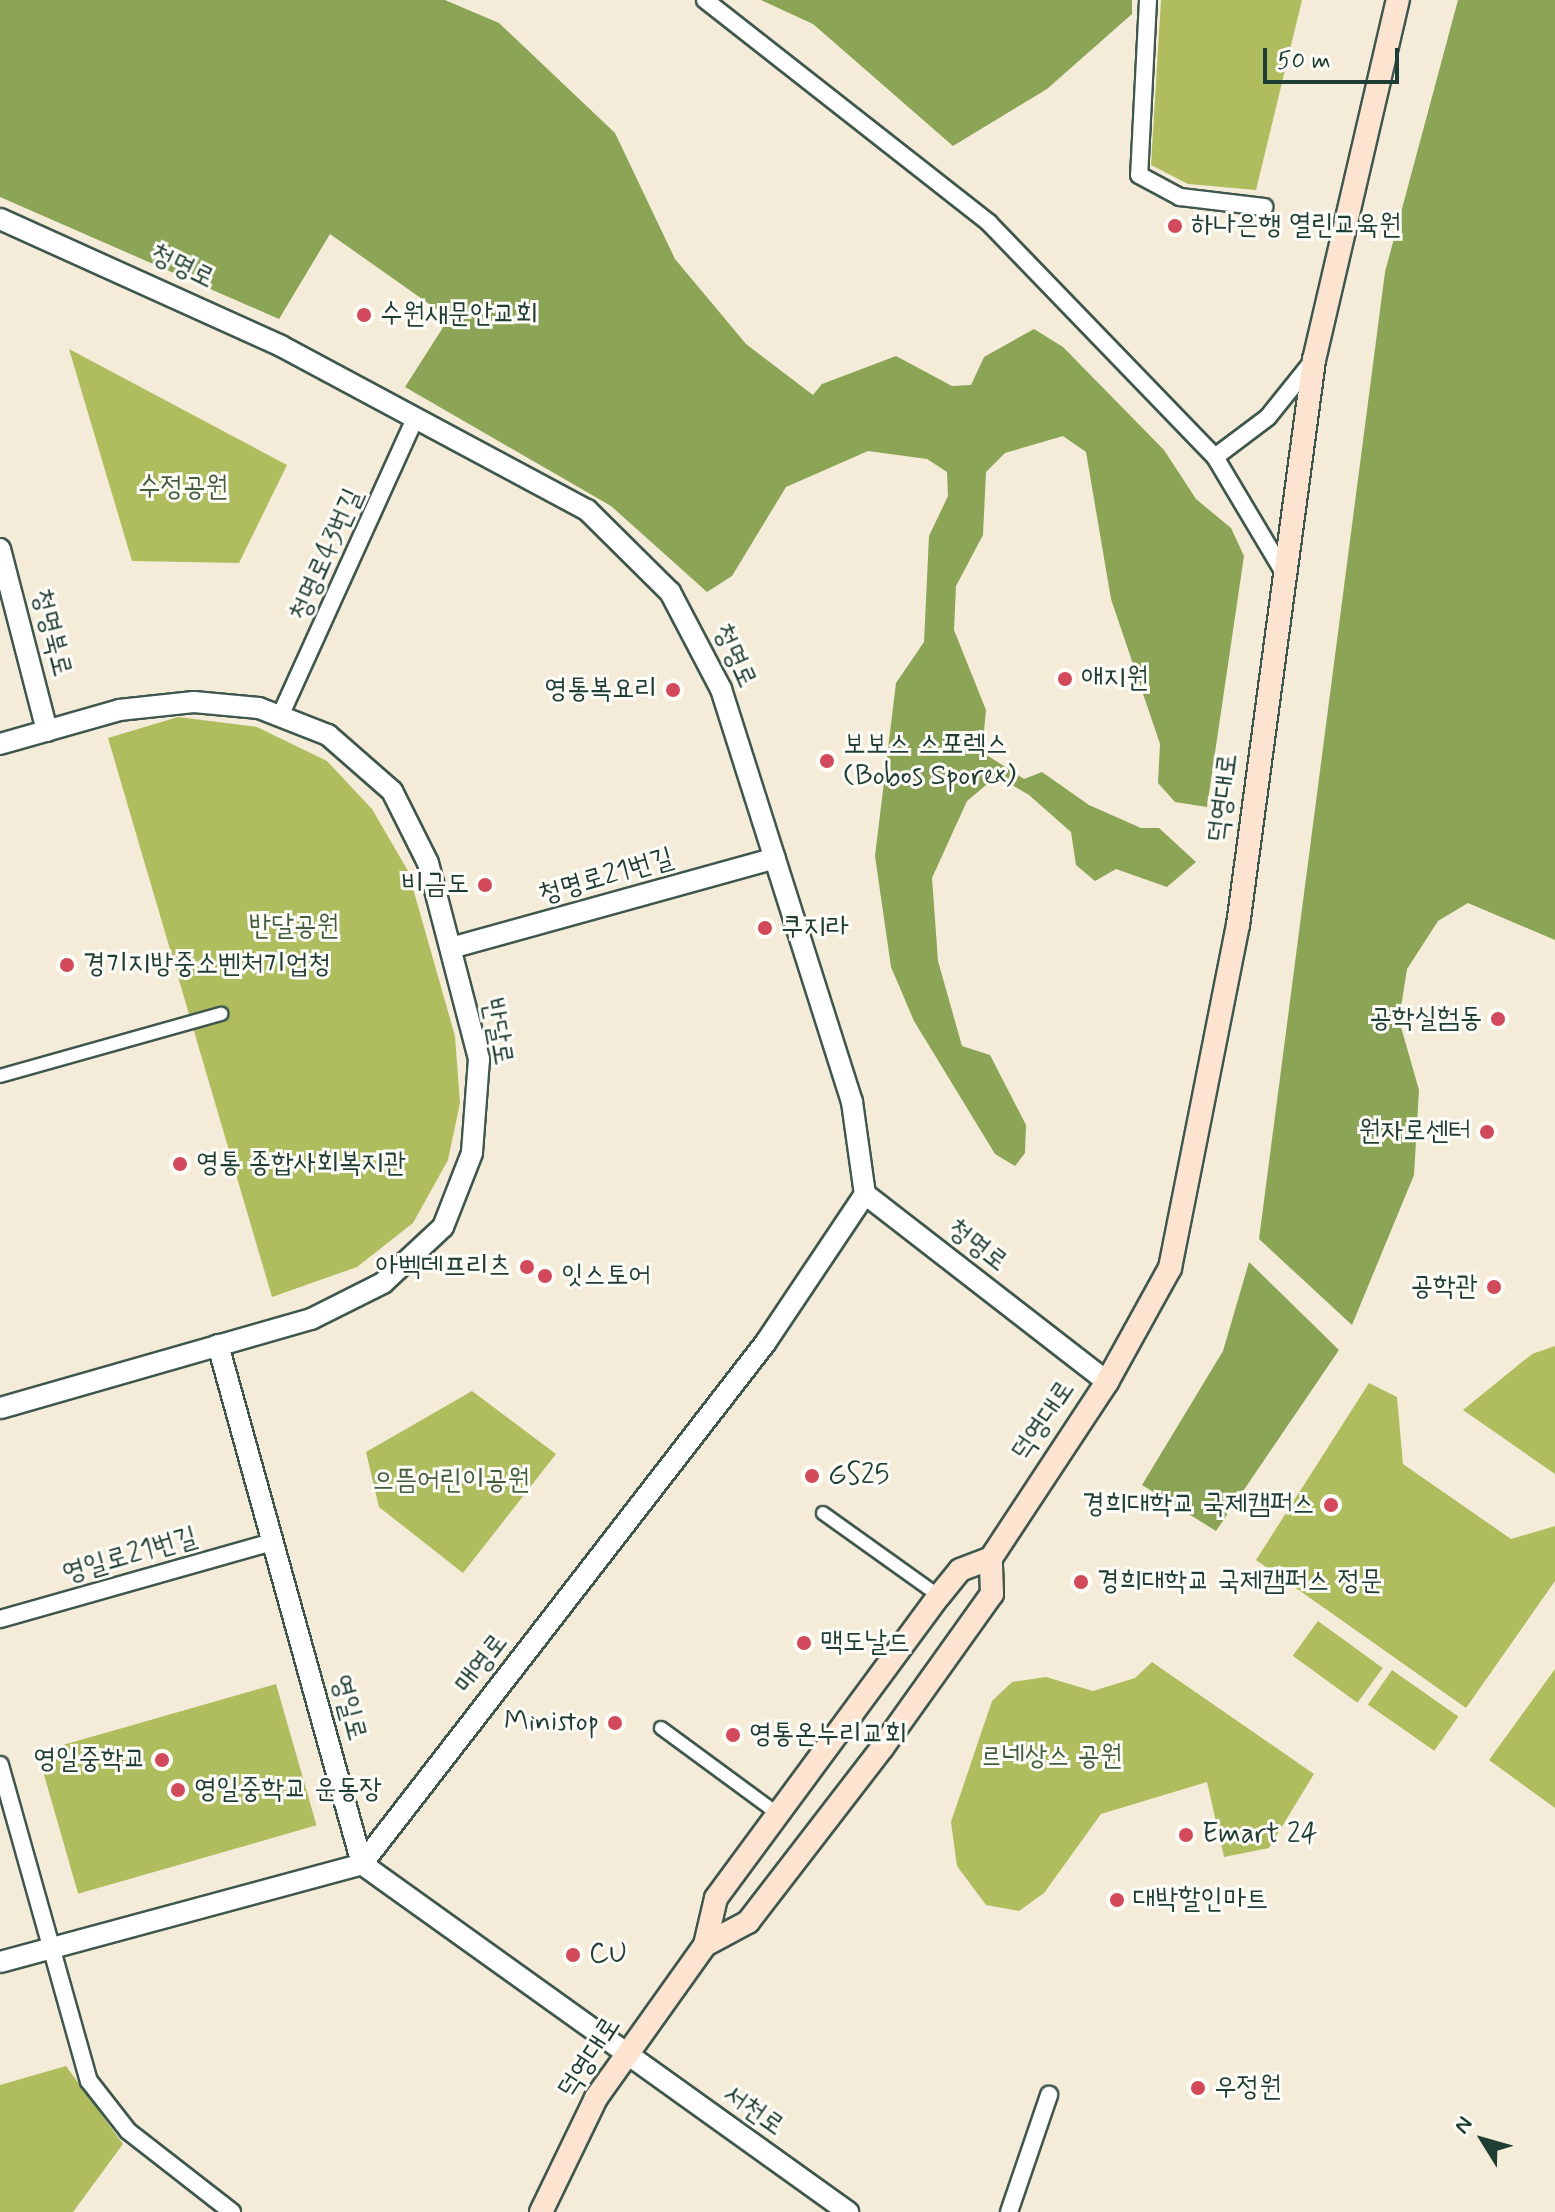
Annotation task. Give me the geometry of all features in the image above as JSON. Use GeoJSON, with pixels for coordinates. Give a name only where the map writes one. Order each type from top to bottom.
{"type":"FeatureCollection","features":[{"type":"Feature","properties":{"kind":"main road","name":"덕영대로"},"geometry":{"type":"LineString","coordinates":[[705,1945],[748,1922],[882,1748],[992,1594],[991,1558],[1107,1382],[1170,1268],[1188,1193],[1238,925],[1283,571],[1314,360],[1398,0]]}},
{"type":"Feature","properties":{"kind":"main road","name":"덕영대로"},"geometry":{"type":"LineString","coordinates":[[541,2212],[596,2098],[705,1945],[716,1898],[960,1570],[991,1558]]}},
{"type":"Feature","properties":{"kind":"street"},"geometry":{"type":"LineString","coordinates":[[705,0],[989,223],[1215,457],[1283,571]]}},
{"type":"Feature","properties":{"kind":"street"},"geometry":{"type":"LineString","coordinates":[[1148,0],[1139,175],[1180,197],[1264,207]]}},
{"type":"Feature","properties":{"kind":"street","name":"청명로"},"geometry":{"type":"LineString","coordinates":[[0,219],[123,269],[416,417],[587,510],[670,592],[721,689],[852,1102],[865,1194],[1107,1382]]}},
{"type":"Feature","properties":{"kind":"street"},"geometry":{"type":"LineString","coordinates":[[1215,457],[1268,417],[1314,360]]}},
{"type":"Feature","properties":{"kind":"street","name":"청명로43번길"},"geometry":{"type":"LineString","coordinates":[[281,714],[416,417]]}},
{"type":"Feature","properties":{"kind":"street","name":"청명북로"},"geometry":{"type":"LineString","coordinates":[[0,549],[47,731]]}},
{"type":"Feature","properties":{"kind":"street","name":"반달로"},"geometry":{"type":"LineString","coordinates":[[0,744],[119,710],[194,702],[281,714],[328,735],[392,791],[428,863],[479,1059],[472,1153],[443,1227],[383,1283],[311,1319],[0,1408]]}},
{"type":"Feature","properties":{"kind":"street","name":"청명로21번길"},"geometry":{"type":"LineString","coordinates":[[451,948],[775,858]]}},
{"type":"Feature","properties":{"kind":"street"},"geometry":{"type":"LineString","coordinates":[[0,1076],[221,1014]]}},
{"type":"Feature","properties":{"kind":"street","name":"매영로"},"geometry":{"type":"LineString","coordinates":[[362,1864],[766,1342],[865,1194]]}},
{"type":"Feature","properties":{"kind":"street","name":"영일로"},"geometry":{"type":"LineString","coordinates":[[218,1345],[362,1864]]}},
{"type":"Feature","properties":{"kind":"street"},"geometry":{"type":"LineString","coordinates":[[823,1513],[939,1596]]}},
{"type":"Feature","properties":{"kind":"street","name":"영일로21번길"},"geometry":{"type":"LineString","coordinates":[[0,1619],[273,1542]]}},
{"type":"Feature","properties":{"kind":"street"},"geometry":{"type":"LineString","coordinates":[[661,1728],[778,1814]]}},
{"type":"Feature","properties":{"kind":"street"},"geometry":{"type":"LineString","coordinates":[[0,1765],[89,2081],[135,2138],[232,2212]]}},
{"type":"Feature","properties":{"kind":"street"},"geometry":{"type":"LineString","coordinates":[[0,1962],[362,1864],[626,2055]]}},
{"type":"Feature","properties":{"kind":"street","name":"서천로"},"geometry":{"type":"LineString","coordinates":[[626,2055],[848,2212]]}},
{"type":"Feature","properties":{"kind":"street"},"geometry":{"type":"LineString","coordinates":[[1009,2212],[1049,2095]]}},
{"type":"Feature","properties":{"kind":"green space"},"geometry":{"type":"Polygon","coordinates":[[[0,0],[445,0],[499,23],[615,133],[675,259],[746,344],[813,395],[822,384],[896,356],[952,386],[971,385],[984,357],[1034,329],[1063,347],[1164,450],[1196,499],[1231,528],[1244,556],[1207,807],[1175,802],[1158,783],[1160,744],[1111,599],[1086,452],[1063,436],[1005,453],[986,472],[983,535],[956,586],[954,630],[986,710],[982,752],[1024,779],[1042,772],[1089,805],[1141,828],[1159,828],[1196,862],[1167,887],[1116,869],[1095,881],[1076,865],[1071,832],[1029,795],[997,776],[967,801],[932,878],[938,961],[962,1046],[990,1055],[1026,1125],[1025,1153],[1015,1166],[995,1154],[914,1021],[891,967],[875,856],[896,683],[924,642],[929,536],[948,496],[947,472],[927,459],[868,451],[786,487],[732,576],[707,592],[611,506],[405,387],[449,318],[330,234],[279,319],[0,197],[0,0]]]}},
{"type":"Feature","properties":{"kind":"green space"},"geometry":{"type":"Polygon","coordinates":[[[761,0],[1132,0],[1132,14],[1047,89],[953,146],[813,24],[761,0]]]}},
{"type":"Feature","properties":{"kind":"green space"},"geometry":{"type":"Polygon","coordinates":[[[1161,0],[1302,0],[1256,190],[1188,184],[1151,165],[1161,0]]]}},
{"type":"Feature","properties":{"kind":"green space"},"geometry":{"type":"Polygon","coordinates":[[[1458,0],[1555,0],[1555,940],[1468,903],[1438,921],[1407,969],[1399,1020],[1419,1090],[1414,1175],[1352,1325],[1259,1239],[1385,272],[1458,0]]]}},
{"type":"Feature","properties":{"kind":"green space","name":"수정공원"},"geometry":{"type":"Polygon","coordinates":[[[69,349],[287,465],[239,563],[132,561],[69,349]]]}},
{"type":"Feature","properties":{"kind":"green space","name":"반달공원"},"geometry":{"type":"Polygon","coordinates":[[[178,717],[257,727],[327,761],[372,809],[408,871],[455,1036],[460,1103],[448,1160],[413,1223],[357,1267],[272,1297],[108,738],[178,717]]]}},
{"type":"Feature","properties":{"kind":"green space"},"geometry":{"type":"Polygon","coordinates":[[[1249,1262],[1339,1350],[1216,1531],[1142,1485],[1223,1351],[1249,1262]]]}},
{"type":"Feature","properties":{"kind":"green space"},"geometry":{"type":"Polygon","coordinates":[[[1555,1346],[1555,1474],[1463,1410],[1532,1354],[1555,1346]]]}},
{"type":"Feature","properties":{"kind":"green space"},"geometry":{"type":"Polygon","coordinates":[[[1369,1383],[1397,1397],[1403,1464],[1511,1539],[1555,1526],[1555,1581],[1466,1708],[1256,1560],[1369,1383]]]}},
{"type":"Feature","properties":{"kind":"green space","name":"으뜸어린이공원"},"geometry":{"type":"Polygon","coordinates":[[[472,1391],[556,1454],[463,1573],[379,1507],[366,1452],[472,1391]]]}},
{"type":"Feature","properties":{"kind":"green space"},"geometry":{"type":"Polygon","coordinates":[[[1318,1621],[1383,1668],[1357,1703],[1293,1656],[1318,1621]]]}},
{"type":"Feature","properties":{"kind":"green space","name":"르네상스 공원"},"geometry":{"type":"Polygon","coordinates":[[[1152,1662],[1314,1774],[1269,1848],[1224,1857],[1207,1782],[1101,1814],[1044,1893],[1019,1911],[986,1905],[957,1866],[951,1822],[992,1701],[1012,1682],[1046,1677],[1093,1691],[1135,1678],[1152,1662]]]}},
{"type":"Feature","properties":{"kind":"green space"},"geometry":{"type":"Polygon","coordinates":[[[1555,1669],[1555,1808],[1489,1760],[1555,1669]]]}},
{"type":"Feature","properties":{"kind":"green space"},"geometry":{"type":"Polygon","coordinates":[[[1392,1670],[1458,1716],[1434,1751],[1368,1704],[1392,1670]]]}},
{"type":"Feature","properties":{"kind":"green space","name":"영일중학교 운동장"},"geometry":{"type":"Polygon","coordinates":[[[276,1684],[317,1825],[78,1894],[38,1752],[276,1684]]]}},
{"type":"Feature","properties":{"kind":"green space"},"geometry":{"type":"Polygon","coordinates":[[[66,2066],[123,2144],[73,2212],[0,2212],[0,2085],[66,2066]]]}},
{"type":"Feature","properties":{"kind":"place","name":"하나은행 열린교육원"},"geometry":{"type":"Point","coordinates":[1175,226]}},
{"type":"Feature","properties":{"kind":"place","name":"수원새문안교회"},"geometry":{"type":"Point","coordinates":[364,315]}},
{"type":"Feature","properties":{"kind":"place","name":"애지원"},"geometry":{"type":"Point","coordinates":[1065,679]}},
{"type":"Feature","properties":{"kind":"place","name":"영통복요리"},"geometry":{"type":"Point","coordinates":[673,690]}},
{"type":"Feature","properties":{"kind":"place","name":"보보스 스포렉스 (Bobos Sporex)"},"geometry":{"type":"Point","coordinates":[827,761]}},
{"type":"Feature","properties":{"kind":"place","name":"비금도"},"geometry":{"type":"Point","coordinates":[485,885]}},
{"type":"Feature","properties":{"kind":"place","name":"쿠지라"},"geometry":{"type":"Point","coordinates":[765,928]}},
{"type":"Feature","properties":{"kind":"place","name":"경기지방중소벤처기업청"},"geometry":{"type":"Point","coordinates":[67,965]}},
{"type":"Feature","properties":{"kind":"place","name":"공학실험동"},"geometry":{"type":"Point","coordinates":[1498,1019]}},
{"type":"Feature","properties":{"kind":"place","name":"원자로센터"},"geometry":{"type":"Point","coordinates":[1487,1132]}},
{"type":"Feature","properties":{"kind":"place","name":"영통 종합사회복지관"},"geometry":{"type":"Point","coordinates":[180,1164]}},
{"type":"Feature","properties":{"kind":"place","name":"아벡데프리츠"},"geometry":{"type":"Point","coordinates":[527,1267]}},
{"type":"Feature","properties":{"kind":"place","name":"잇스토어"},"geometry":{"type":"Point","coordinates":[545,1276]}},
{"type":"Feature","properties":{"kind":"place","name":"공학관"},"geometry":{"type":"Point","coordinates":[1494,1287]}},
{"type":"Feature","properties":{"kind":"place","name":"GS25"},"geometry":{"type":"Point","coordinates":[812,1476]}},
{"type":"Feature","properties":{"kind":"place","name":"경희대학교 국제캠퍼스"},"geometry":{"type":"Point","coordinates":[1331,1505]}},
{"type":"Feature","properties":{"kind":"place","name":"경희대학교 국제캠퍼스 정문"},"geometry":{"type":"Point","coordinates":[1081,1582]}},
{"type":"Feature","properties":{"kind":"place","name":"맥도날드"},"geometry":{"type":"Point","coordinates":[804,1643]}},
{"type":"Feature","properties":{"kind":"place","name":"Ministop"},"geometry":{"type":"Point","coordinates":[615,1723]}},
{"type":"Feature","properties":{"kind":"place","name":"영통온누리교회"},"geometry":{"type":"Point","coordinates":[733,1735]}},
{"type":"Feature","properties":{"kind":"place","name":"영일중학교"},"geometry":{"type":"Point","coordinates":[162,1760]}},
{"type":"Feature","properties":{"kind":"place","name":"영일중학교 운동장"},"geometry":{"type":"Point","coordinates":[178,1790]}},
{"type":"Feature","properties":{"kind":"place","name":"Emart 24"},"geometry":{"type":"Point","coordinates":[1186,1835]}},
{"type":"Feature","properties":{"kind":"place","name":"대박할인마트"},"geometry":{"type":"Point","coordinates":[1117,1900]}},
{"type":"Feature","properties":{"kind":"place","name":"CU"},"geometry":{"type":"Point","coordinates":[573,1955]}},
{"type":"Feature","properties":{"kind":"place","name":"우정원"},"geometry":{"type":"Point","coordinates":[1198,2088]}}]}
